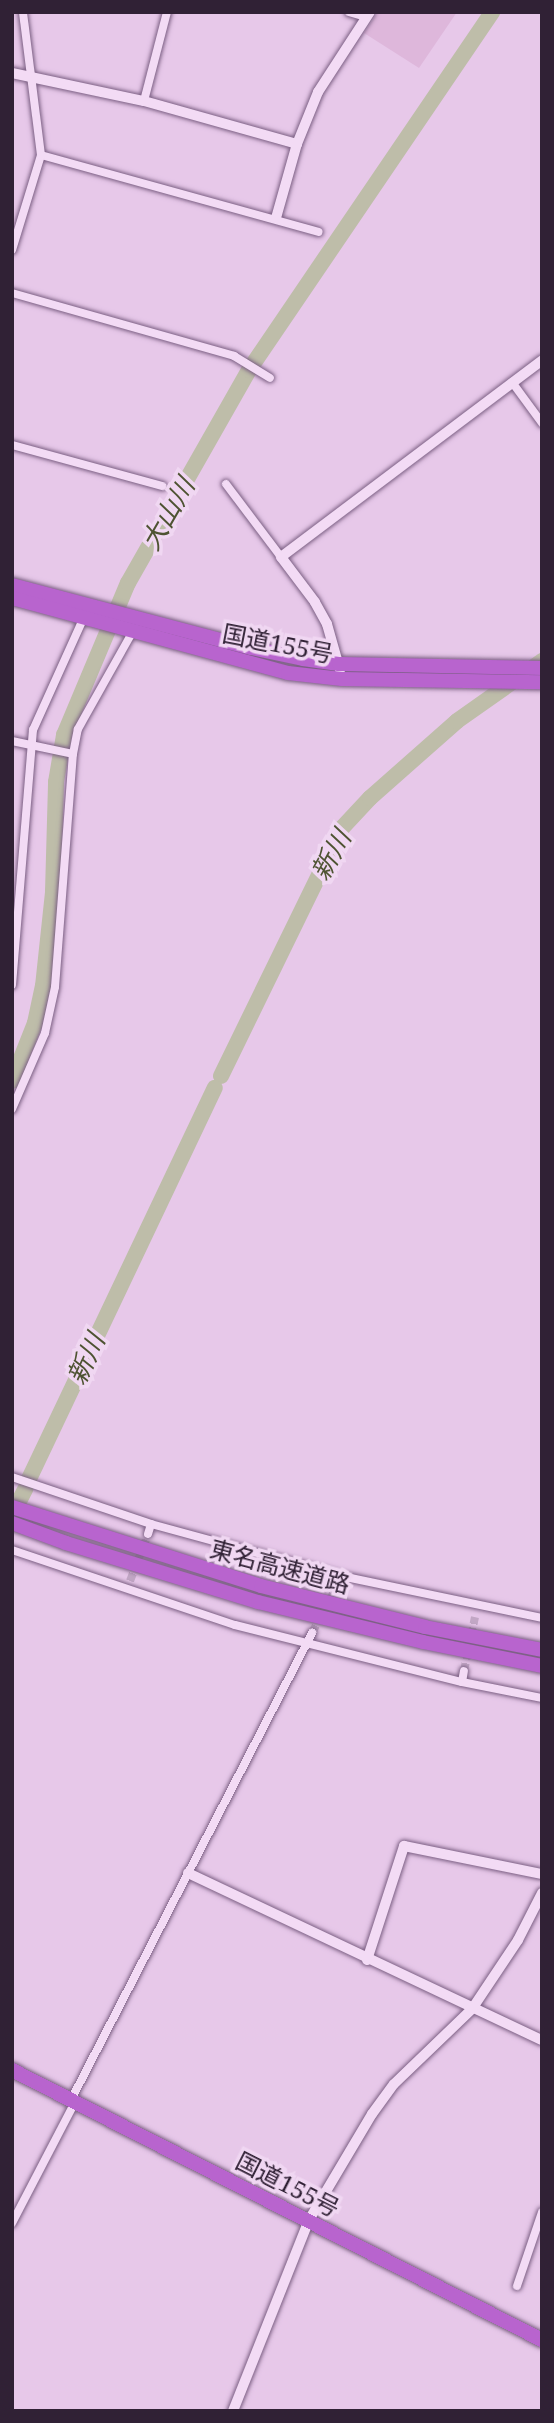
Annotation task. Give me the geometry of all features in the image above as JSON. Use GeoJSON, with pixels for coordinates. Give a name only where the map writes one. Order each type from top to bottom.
{"type":"FeatureCollection","features":[{"type":"Feature","properties":{"kind":"highway","name":"国道155号"},"geometry":{"type":"LineString","coordinates":[[12,585],[89,612],[288,673],[342,679],[481,681],[531,677],[542,668]]}},
{"type":"Feature","properties":{"kind":"highway","name":"国道155号"},"geometry":{"type":"LineString","coordinates":[[12,598],[89,612]]}},
{"type":"Feature","properties":{"kind":"highway","name":"国道155号"},"geometry":{"type":"LineString","coordinates":[[136,625],[339,664],[531,677]]}},
{"type":"Feature","properties":{"kind":"highway","name":"東名高速道路"},"geometry":{"type":"LineString","coordinates":[[19,1509],[261,1586],[425,1627],[542,1650]]}},
{"type":"Feature","properties":{"kind":"highway","name":"東名高速道路"},"geometry":{"type":"LineString","coordinates":[[17,1525],[258,1602],[423,1642],[542,1666]]}},
{"type":"Feature","properties":{"kind":"highway","name":"国道155号"},"geometry":{"type":"LineString","coordinates":[[12,2070],[542,2340]]}},
{"type":"Feature","properties":{"kind":"street"},"geometry":{"type":"LineString","coordinates":[[12,250],[41,155],[23,12]]}},
{"type":"Feature","properties":{"kind":"street"},"geometry":{"type":"LineString","coordinates":[[144,101],[167,12]]}},
{"type":"Feature","properties":{"kind":"street"},"geometry":{"type":"LineString","coordinates":[[276,218],[297,144],[318,92],[368,15],[349,12]]}},
{"type":"Feature","properties":{"kind":"street"},"geometry":{"type":"LineString","coordinates":[[12,73],[144,101],[297,144]]}},
{"type":"Feature","properties":{"kind":"street"},"geometry":{"type":"LineString","coordinates":[[41,155],[276,218],[318,232]]}},
{"type":"Feature","properties":{"kind":"street"},"geometry":{"type":"LineString","coordinates":[[12,293],[238,358],[267,377]]}},
{"type":"Feature","properties":{"kind":"street"},"geometry":{"type":"LineString","coordinates":[[281,557],[542,360]]}},
{"type":"Feature","properties":{"kind":"street"},"geometry":{"type":"LineString","coordinates":[[512,382],[542,423]]}},
{"type":"Feature","properties":{"kind":"street"},"geometry":{"type":"LineString","coordinates":[[12,445],[162,486]]}},
{"type":"Feature","properties":{"kind":"street"},"geometry":{"type":"LineString","coordinates":[[226,484],[316,602],[327,624],[342,679]]}},
{"type":"Feature","properties":{"kind":"street"},"geometry":{"type":"LineString","coordinates":[[12,985],[16,893],[34,747],[43,705],[89,612]]}},
{"type":"Feature","properties":{"kind":"street"},"geometry":{"type":"LineString","coordinates":[[12,1109],[45,1033],[55,987],[71,754],[78,729],[90,703],[136,625]]}},
{"type":"Feature","properties":{"kind":"street"},"geometry":{"type":"LineString","coordinates":[[12,741],[71,754]]}},
{"type":"Feature","properties":{"kind":"street"},"geometry":{"type":"LineString","coordinates":[[12,1478],[151,1524],[341,1576],[477,1607],[542,1618]]}},
{"type":"Feature","properties":{"kind":"street"},"geometry":{"type":"LineString","coordinates":[[148,1534],[151,1524]]}},
{"type":"Feature","properties":{"kind":"street"},"geometry":{"type":"LineString","coordinates":[[12,1550],[307,1644],[462,1682],[542,1698]]}},
{"type":"Feature","properties":{"kind":"street"},"geometry":{"type":"LineString","coordinates":[[336,1588],[341,1576]]}},
{"type":"Feature","properties":{"kind":"street"},"geometry":{"type":"LineString","coordinates":[[475,1617],[477,1607]]}},
{"type":"Feature","properties":{"kind":"street"},"geometry":{"type":"LineString","coordinates":[[12,2223],[312,1633]]}},
{"type":"Feature","properties":{"kind":"street"},"geometry":{"type":"LineString","coordinates":[[462,1682],[464,1671]]}},
{"type":"Feature","properties":{"kind":"street"},"geometry":{"type":"LineString","coordinates":[[367,1960],[404,1846],[542,1874]]}},
{"type":"Feature","properties":{"kind":"street"},"geometry":{"type":"LineString","coordinates":[[188,1873],[367,1960],[542,2040]]}},
{"type":"Feature","properties":{"kind":"street"},"geometry":{"type":"LineString","coordinates":[[233,2411],[309,2220],[372,2114],[394,2084],[472,2009],[518,1940],[542,1892]]}},
{"type":"Feature","properties":{"kind":"street"},"geometry":{"type":"LineString","coordinates":[[517,2286],[542,2212]]}},
{"type":"Feature","properties":{"kind":"shaded area"},"geometry":{"type":"Polygon","coordinates":[[[378,12],[457,12],[419,68],[364,33],[378,12]]]}},
{"type":"Feature","properties":{"kind":"waterway","name":"大山川"},"geometry":{"type":"LineString","coordinates":[[12,1081],[35,1023],[43,986],[53,892],[56,782],[64,735],[128,583],[249,370],[492,12]]}},
{"type":"Feature","properties":{"kind":"waterway","name":"新川"},"geometry":{"type":"LineString","coordinates":[[221,1076],[342,828],[370,798],[457,721],[542,661]]}},
{"type":"Feature","properties":{"kind":"waterway","name":"新川"},"geometry":{"type":"LineString","coordinates":[[29,1479],[215,1088]]}},
{"type":"Feature","properties":{"kind":"waterway","name":"新川"},"geometry":{"type":"LineString","coordinates":[[12,1515],[26,1488]]}},
{"type":"Feature","properties":{"kind":"tunnel"},"geometry":{"type":"LineString","coordinates":[[130,1581],[148,1534]]}},
{"type":"Feature","properties":{"kind":"tunnel"},"geometry":{"type":"LineString","coordinates":[[312,1633],[336,1588]]}},
{"type":"Feature","properties":{"kind":"tunnel"},"geometry":{"type":"LineString","coordinates":[[464,1671],[475,1617]]}}]}
